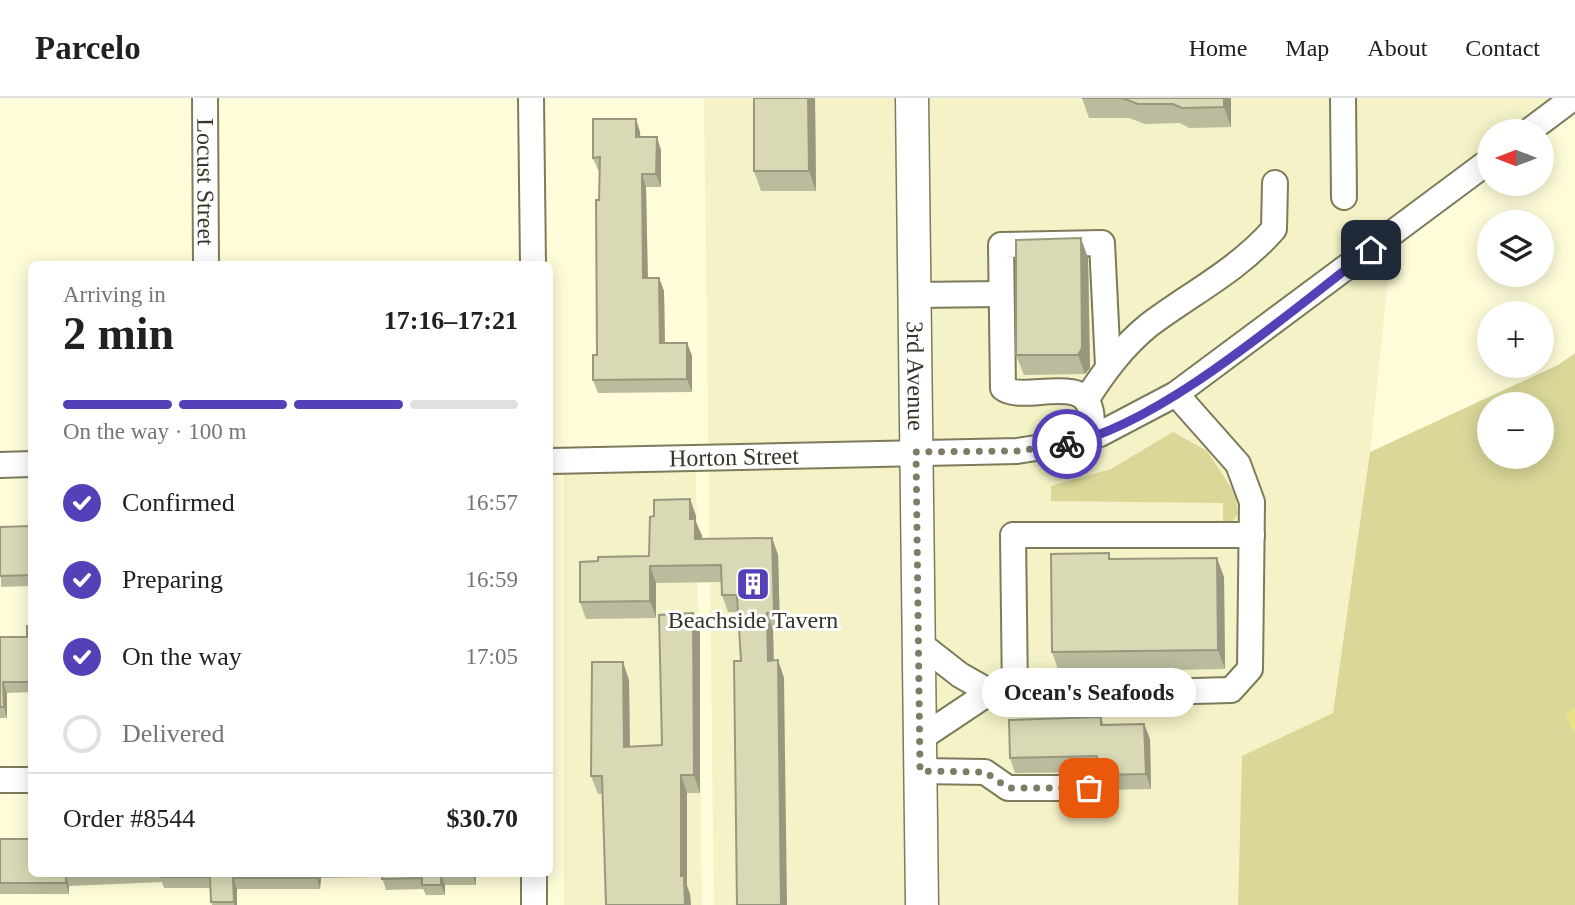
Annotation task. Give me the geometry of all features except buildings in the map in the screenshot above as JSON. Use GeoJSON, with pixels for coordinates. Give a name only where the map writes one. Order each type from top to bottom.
{"type":"FeatureCollection","features":[{"type":"Feature","properties":{"kind":"main road","name":"3rd Avenue"},"geometry":{"type":"LineString","coordinates":[[912,98],[922,905]]}},
{"type":"Feature","properties":{"kind":"street","name":"Locust Street"},"geometry":{"type":"LineString","coordinates":[[205,98],[206,261]]}},
{"type":"Feature","properties":{"kind":"street"},"geometry":{"type":"LineString","coordinates":[[531,98],[533,261]]}},
{"type":"Feature","properties":{"kind":"street"},"geometry":{"type":"LineString","coordinates":[[1343,98],[1344,197]]}},
{"type":"Feature","properties":{"kind":"street"},"geometry":{"type":"LineString","coordinates":[[1545,119],[1573,98]]}},
{"type":"Feature","properties":{"kind":"street","name":"Horton Street"},"geometry":{"type":"LineString","coordinates":[[553,461],[1017,451],[1092,437],[1176,394],[1477,170]]}},
{"type":"Feature","properties":{"kind":"street"},"geometry":{"type":"LineString","coordinates":[[1086,400],[1108,366],[1148,327],[1250,256],[1274,229],[1275,183]]}},
{"type":"Feature","properties":{"kind":"street"},"geometry":{"type":"LineString","coordinates":[[1092,437],[1090,407],[1086,400],[1067,391],[1013,393],[1003,388],[1001,245],[1102,243],[1108,366]]}},
{"type":"Feature","properties":{"kind":"street"},"geometry":{"type":"LineString","coordinates":[[914,295],[1000,294]]}},
{"type":"Feature","properties":{"kind":"street"},"geometry":{"type":"LineString","coordinates":[[919,643],[960,676],[990,692],[1016,694],[1231,690],[1250,669],[1252,502],[1238,464],[1176,394]]}},
{"type":"Feature","properties":{"kind":"street"},"geometry":{"type":"LineString","coordinates":[[0,465],[28,464]]}},
{"type":"Feature","properties":{"kind":"street"},"geometry":{"type":"LineString","coordinates":[[1016,694],[1013,535],[1252,535]]}},
{"type":"Feature","properties":{"kind":"street"},"geometry":{"type":"LineString","coordinates":[[921,738],[990,692]]}},
{"type":"Feature","properties":{"kind":"street"},"geometry":{"type":"LineString","coordinates":[[920,771],[985,772],[1008,788],[1089,788]]}},
{"type":"Feature","properties":{"kind":"street"},"geometry":{"type":"LineString","coordinates":[[0,780],[28,780]]}},
{"type":"Feature","properties":{"kind":"street"},"geometry":{"type":"LineString","coordinates":[[534,877],[534,905]]}},
{"type":"Feature","properties":{"kind":"shaded area"},"geometry":{"type":"Polygon","coordinates":[[[704,98],[1573,98],[1545,119],[1477,119],[1477,170],[1393,234],[1370,452],[1333,713],[1242,756],[1238,905],[714,905],[704,98]]]}},
{"type":"Feature","properties":{"kind":"shaded area"},"geometry":{"type":"Polygon","coordinates":[[[1575,353],[1575,905],[1238,905],[1242,756],[1333,713],[1370,452],[1477,402],[1477,469],[1554,469],[1554,392],[1500,392],[1530,378],[1554,378],[1554,367],[1575,353]]]}},
{"type":"Feature","properties":{"kind":"shaded area"},"geometry":{"type":"Polygon","coordinates":[[[1173,432],[1207,451],[1236,495],[1238,514],[1231,524],[1223,524],[1223,503],[1051,501],[1051,486],[1111,469],[1173,432]]]}},
{"type":"Feature","properties":{"kind":"shaded area"},"geometry":{"type":"Polygon","coordinates":[[[696,468],[702,905],[564,905],[564,471],[696,468]]]}},
{"type":"Feature","properties":{"kind":"waterway"},"geometry":{"type":"LineString","coordinates":[[1575,712],[1570,715],[1575,727]]}},
{"type":"Feature","properties":{"kind":"way so far"},"geometry":{"type":"LineString","coordinates":[[1067,444],[1017,451],[916,452],[920,771],[985,772],[1008,788],[1089,788]]}},
{"type":"Feature","properties":{"kind":"place","name":"Beachside Tavern"},"geometry":{"type":"Point","coordinates":[753,584]}},
{"type":"Feature","properties":{"kind":"place","name":"Ocean's Seafoods"},"geometry":{"type":"Point","coordinates":[1089,788]}},
{"type":"Feature","properties":{"kind":"route"},"geometry":{"type":"LineString","coordinates":[[1067,444],[1100,434],[1176,394],[1371,250]]}}]}
